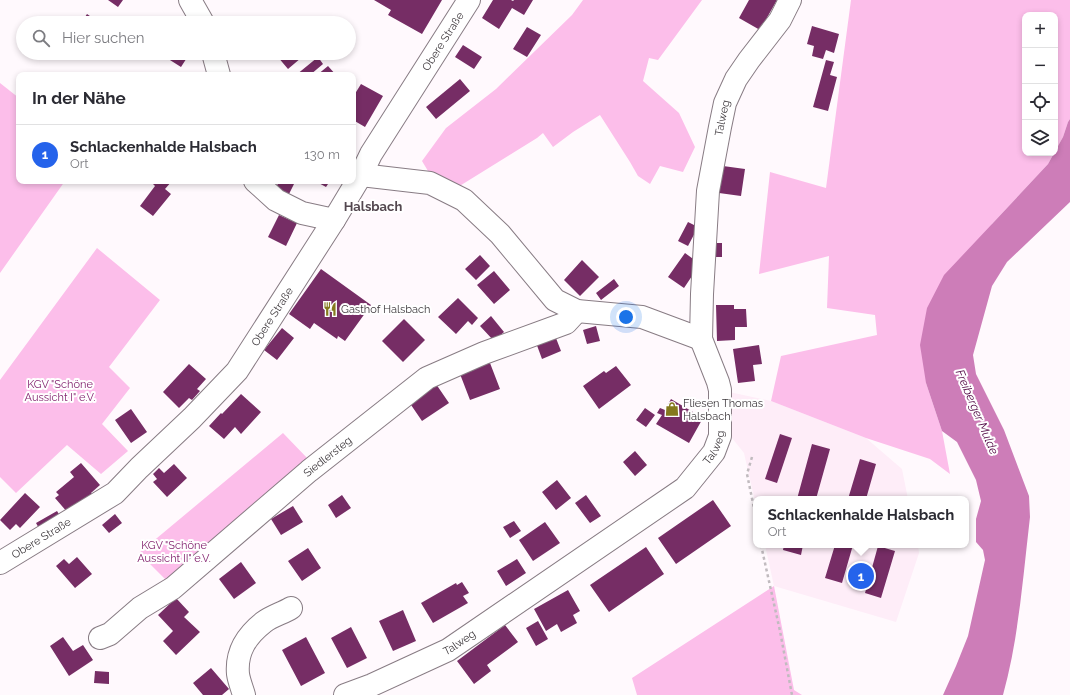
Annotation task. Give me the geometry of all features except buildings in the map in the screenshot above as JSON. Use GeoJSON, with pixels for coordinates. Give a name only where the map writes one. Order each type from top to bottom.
{"type":"FeatureCollection","features":[{"type":"Feature","properties":{"kind":"street"},"geometry":{"type":"LineString","coordinates":[[190,0],[199,16]]}},
{"type":"Feature","properties":{"kind":"street","name":"Obere Straße"},"geometry":{"type":"LineString","coordinates":[[356,183],[371,154],[469,0]]}},
{"type":"Feature","properties":{"kind":"street","name":"Talweg"},"geometry":{"type":"LineString","coordinates":[[345,695],[372,685],[448,650],[685,488],[714,452],[720,436],[720,390],[701,338],[708,191],[725,103],[736,79],[780,20],[790,0]]}},
{"type":"Feature","properties":{"kind":"street"},"geometry":{"type":"LineString","coordinates":[[215,60],[218,72]]}},
{"type":"Feature","properties":{"kind":"street"},"geometry":{"type":"LineString","coordinates":[[361,175],[430,183],[464,200],[500,234],[556,300],[577,311],[642,317],[701,338]]}},
{"type":"Feature","properties":{"kind":"street"},"geometry":{"type":"LineString","coordinates":[[258,184],[276,200],[302,213],[334,220]]}},
{"type":"Feature","properties":{"kind":"street","name":"Obere Straße"},"geometry":{"type":"LineString","coordinates":[[0,563],[115,493],[192,418],[237,371],[356,184]]}},
{"type":"Feature","properties":{"kind":"street","name":"Siedlersteg"},"geometry":{"type":"LineString","coordinates":[[100,638],[110,634],[140,608],[173,588],[309,470],[427,378],[484,353],[566,323],[577,311]]}},
{"type":"Feature","properties":{"kind":"street"},"geometry":{"type":"LineString","coordinates":[[244,695],[238,676],[237,660],[242,647],[248,637],[264,622],[291,608]]}},
{"type":"Feature","properties":{"kind":"path"},"geometry":{"type":"LineString","coordinates":[[752,457],[747,474],[753,503]]}},
{"type":"Feature","properties":{"kind":"path"},"geometry":{"type":"LineString","coordinates":[[762,548],[792,695]]}},
{"type":"Feature","properties":{"kind":"shaded area"},"geometry":{"type":"Polygon","coordinates":[[[720,390],[771,401],[866,438],[902,469],[907,496],[754,496],[744,453],[720,423],[720,390]]]}},
{"type":"Feature","properties":{"kind":"shaded area"},"geometry":{"type":"Polygon","coordinates":[[[766,548],[918,548],[919,553],[896,622],[774,586],[766,548]]]}},
{"type":"Feature","properties":{"kind":"green space"},"geometry":{"type":"Polygon","coordinates":[[[583,0],[702,0],[658,60],[649,58],[643,81],[679,113],[695,147],[683,172],[660,166],[650,184],[638,176],[600,115],[553,147],[543,133],[458,187],[428,171],[422,161],[446,128],[496,89],[572,15],[583,0]]]}},
{"type":"Feature","properties":{"kind":"green space"},"geometry":{"type":"Polygon","coordinates":[[[851,0],[1070,0],[1070,119],[1058,146],[1058,12],[1022,12],[1022,156],[1052,156],[1048,164],[992,224],[926,383],[942,431],[950,474],[930,459],[866,438],[771,401],[781,356],[877,335],[875,315],[827,308],[829,256],[759,274],[770,172],[826,188],[851,0]]]}},
{"type":"Feature","properties":{"kind":"green space"},"geometry":{"type":"Polygon","coordinates":[[[0,83],[16,96],[16,184],[63,184],[0,273],[0,83]]]}},
{"type":"Feature","properties":{"kind":"green space","name":"KGV \"Schöne Aussicht I\" e.V."},"geometry":{"type":"Polygon","coordinates":[[[97,248],[160,300],[109,367],[130,388],[102,424],[128,451],[101,474],[67,445],[16,493],[0,477],[0,380],[97,248]]]}},
{"type":"Feature","properties":{"kind":"green space","name":"KGV \"Schöne Aussicht II\" e.V."},"geometry":{"type":"Polygon","coordinates":[[[283,433],[310,461],[170,584],[139,553],[283,433]]]}},
{"type":"Feature","properties":{"kind":"green space"},"geometry":{"type":"Polygon","coordinates":[[[774,586],[794,690],[802,695],[637,695],[632,678],[774,586]]]}},
{"type":"Feature","properties":{"kind":"water","name":"Freiberger Mulde"},"geometry":{"type":"Polygon","coordinates":[[[1070,119],[1070,202],[1007,262],[992,286],[973,355],[976,374],[1004,430],[1029,496],[1030,517],[1023,584],[1013,651],[1003,695],[943,695],[968,636],[985,560],[983,550],[976,542],[976,519],[981,501],[976,480],[957,442],[942,431],[926,383],[920,345],[927,308],[944,275],[1048,164],[1052,156],[1058,156],[1058,146],[1070,119]]]}},
{"type":"Feature","properties":{"kind":"place","name":"Gasthof Halsbach"},"geometry":{"type":"Point","coordinates":[330,309]}},
{"type":"Feature","properties":{"kind":"place","name":"Fliesen Thomas Halsbach"},"geometry":{"type":"Point","coordinates":[672,409]}},
{"type":"Feature","properties":{"kind":"place","name":"Schlackenhalde Halsbach"},"geometry":{"type":"Point","coordinates":[861,576]}},
{"type":"Feature","properties":{"kind":"district","name":"Halsbach"},"geometry":{"type":"Point","coordinates":[373,206]}}]}
